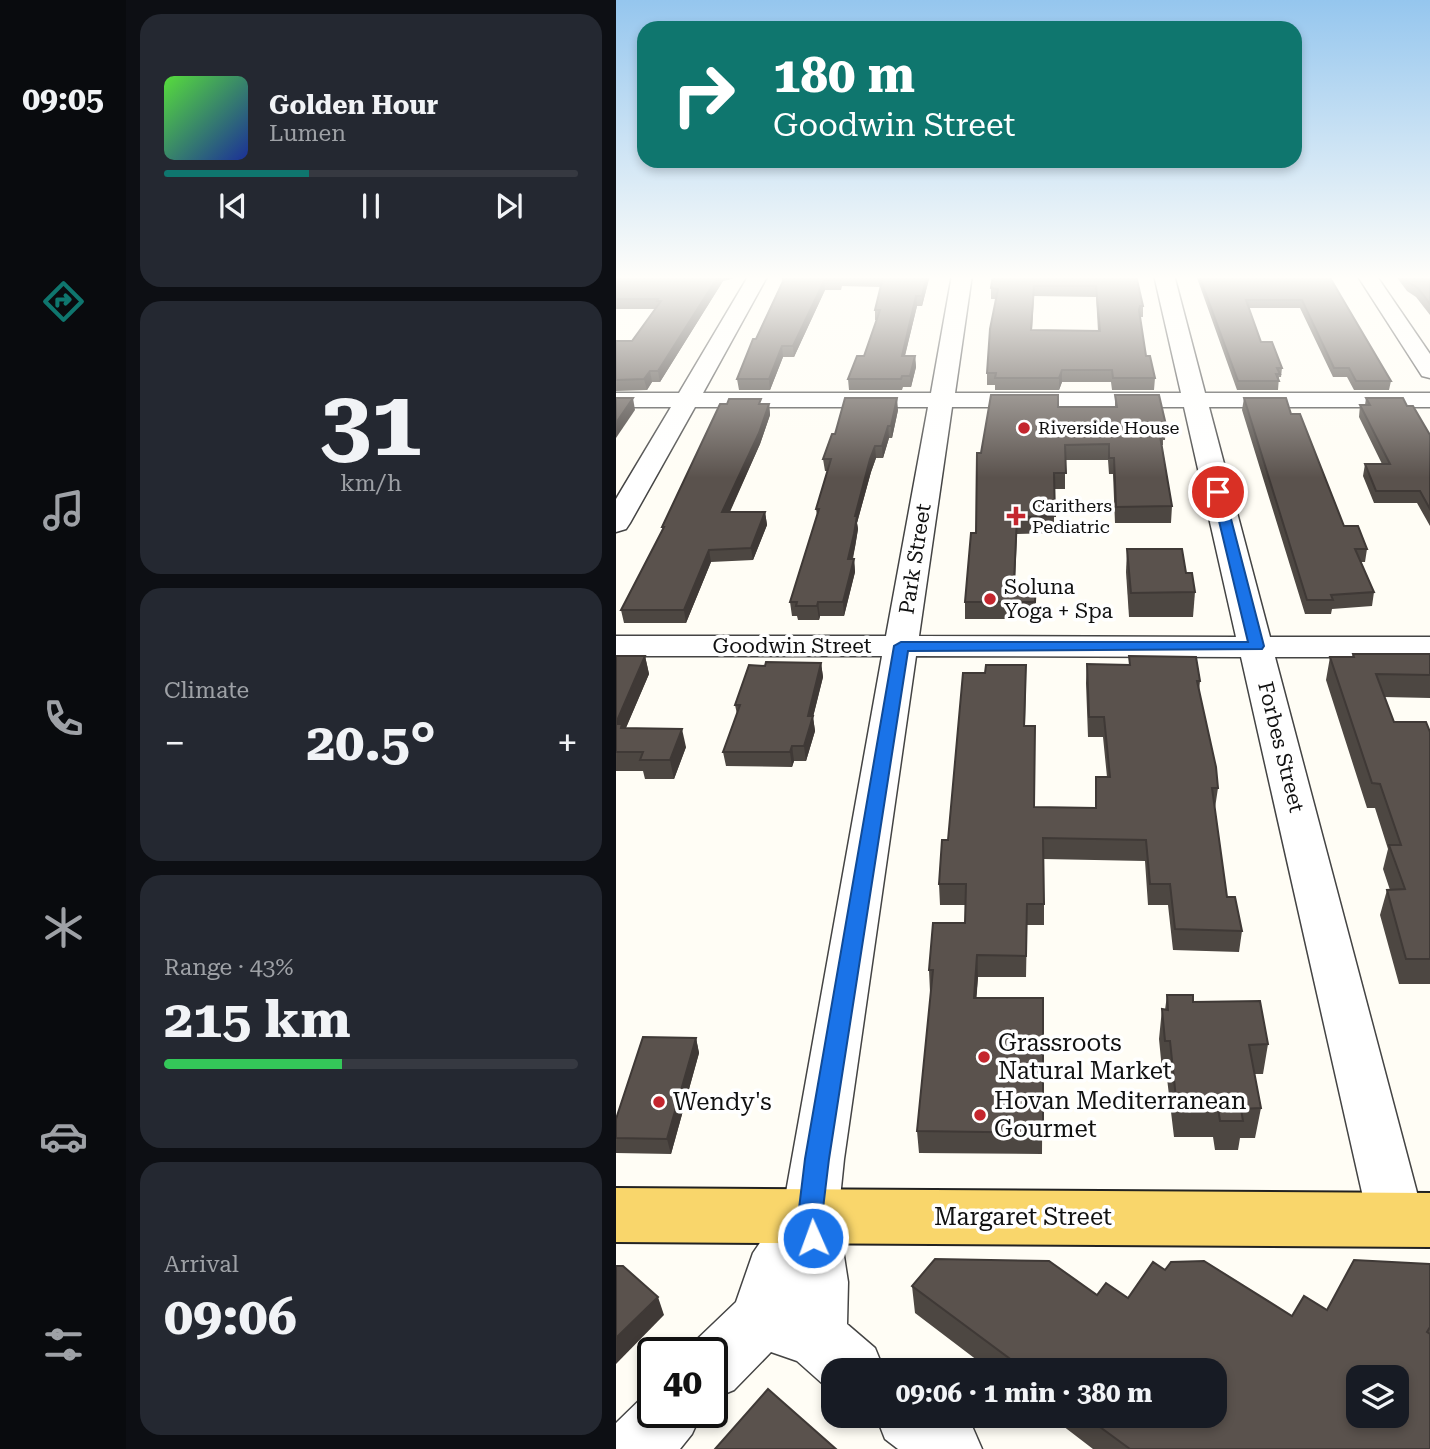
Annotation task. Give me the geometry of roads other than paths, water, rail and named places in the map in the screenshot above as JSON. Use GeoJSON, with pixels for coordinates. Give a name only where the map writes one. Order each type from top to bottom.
{"type":"FeatureCollection","features":[{"type":"Feature","properties":{"kind":"main road","name":"Margaret Street"},"geometry":{"type":"LineString","coordinates":[[616,1215],[1413,1219]]}},
{"type":"Feature","properties":{"kind":"street"},"geometry":{"type":"LineString","coordinates":[[616,523],[721,343]]}},
{"type":"Feature","properties":{"kind":"street","name":"Park Street"},"geometry":{"type":"LineString","coordinates":[[835,1354],[819,1282],[810,1217],[867,846],[951,343]]}},
{"type":"Feature","properties":{"kind":"street","name":"Forbes Street"},"geometry":{"type":"LineString","coordinates":[[1181,343],[1257,646],[1413,1219]]}},
{"type":"Feature","properties":{"kind":"street"},"geometry":{"type":"LineString","coordinates":[[1411,343],[1430,371]]}},
{"type":"Feature","properties":{"kind":"street"},"geometry":{"type":"LineString","coordinates":[[616,400],[1430,400]]}},
{"type":"Feature","properties":{"kind":"street","name":"Goodwin Street"},"geometry":{"type":"LineString","coordinates":[[616,646],[1430,647]]}},
{"type":"Feature","properties":{"kind":"street","name":"Park Street"},"geometry":{"type":"LineString","coordinates":[[810,1217],[774,1273],[761,1319],[835,1354]]}},
{"type":"Feature","properties":{"kind":"street"},"geometry":{"type":"LineString","coordinates":[[728,1352],[761,1319]]}},
{"type":"Feature","properties":{"kind":"street"},"geometry":{"type":"LineString","coordinates":[[636,1449],[655,1428]]}},
{"type":"Feature","properties":{"kind":"street"},"geometry":{"type":"LineString","coordinates":[[923,1428],[949,1449]]}},
{"type":"Feature","properties":{"kind":"place","name":"Riverside House"},"geometry":{"type":"Point","coordinates":[1024,428]}},
{"type":"Feature","properties":{"kind":"place","name":"Carithers Pediatric"},"geometry":{"type":"Point","coordinates":[1016,516]}},
{"type":"Feature","properties":{"kind":"place","name":"Soluna Yoga + Spa"},"geometry":{"type":"Point","coordinates":[990,599]}},
{"type":"Feature","properties":{"kind":"place","name":"Grassroots Natural Market"},"geometry":{"type":"Point","coordinates":[984,1057]}},
{"type":"Feature","properties":{"kind":"place","name":"Wendy's"},"geometry":{"type":"Point","coordinates":[659,1102]}},
{"type":"Feature","properties":{"kind":"place","name":"Hovan Mediterranean Gourmet"},"geometry":{"type":"Point","coordinates":[980,1115]}}]}
